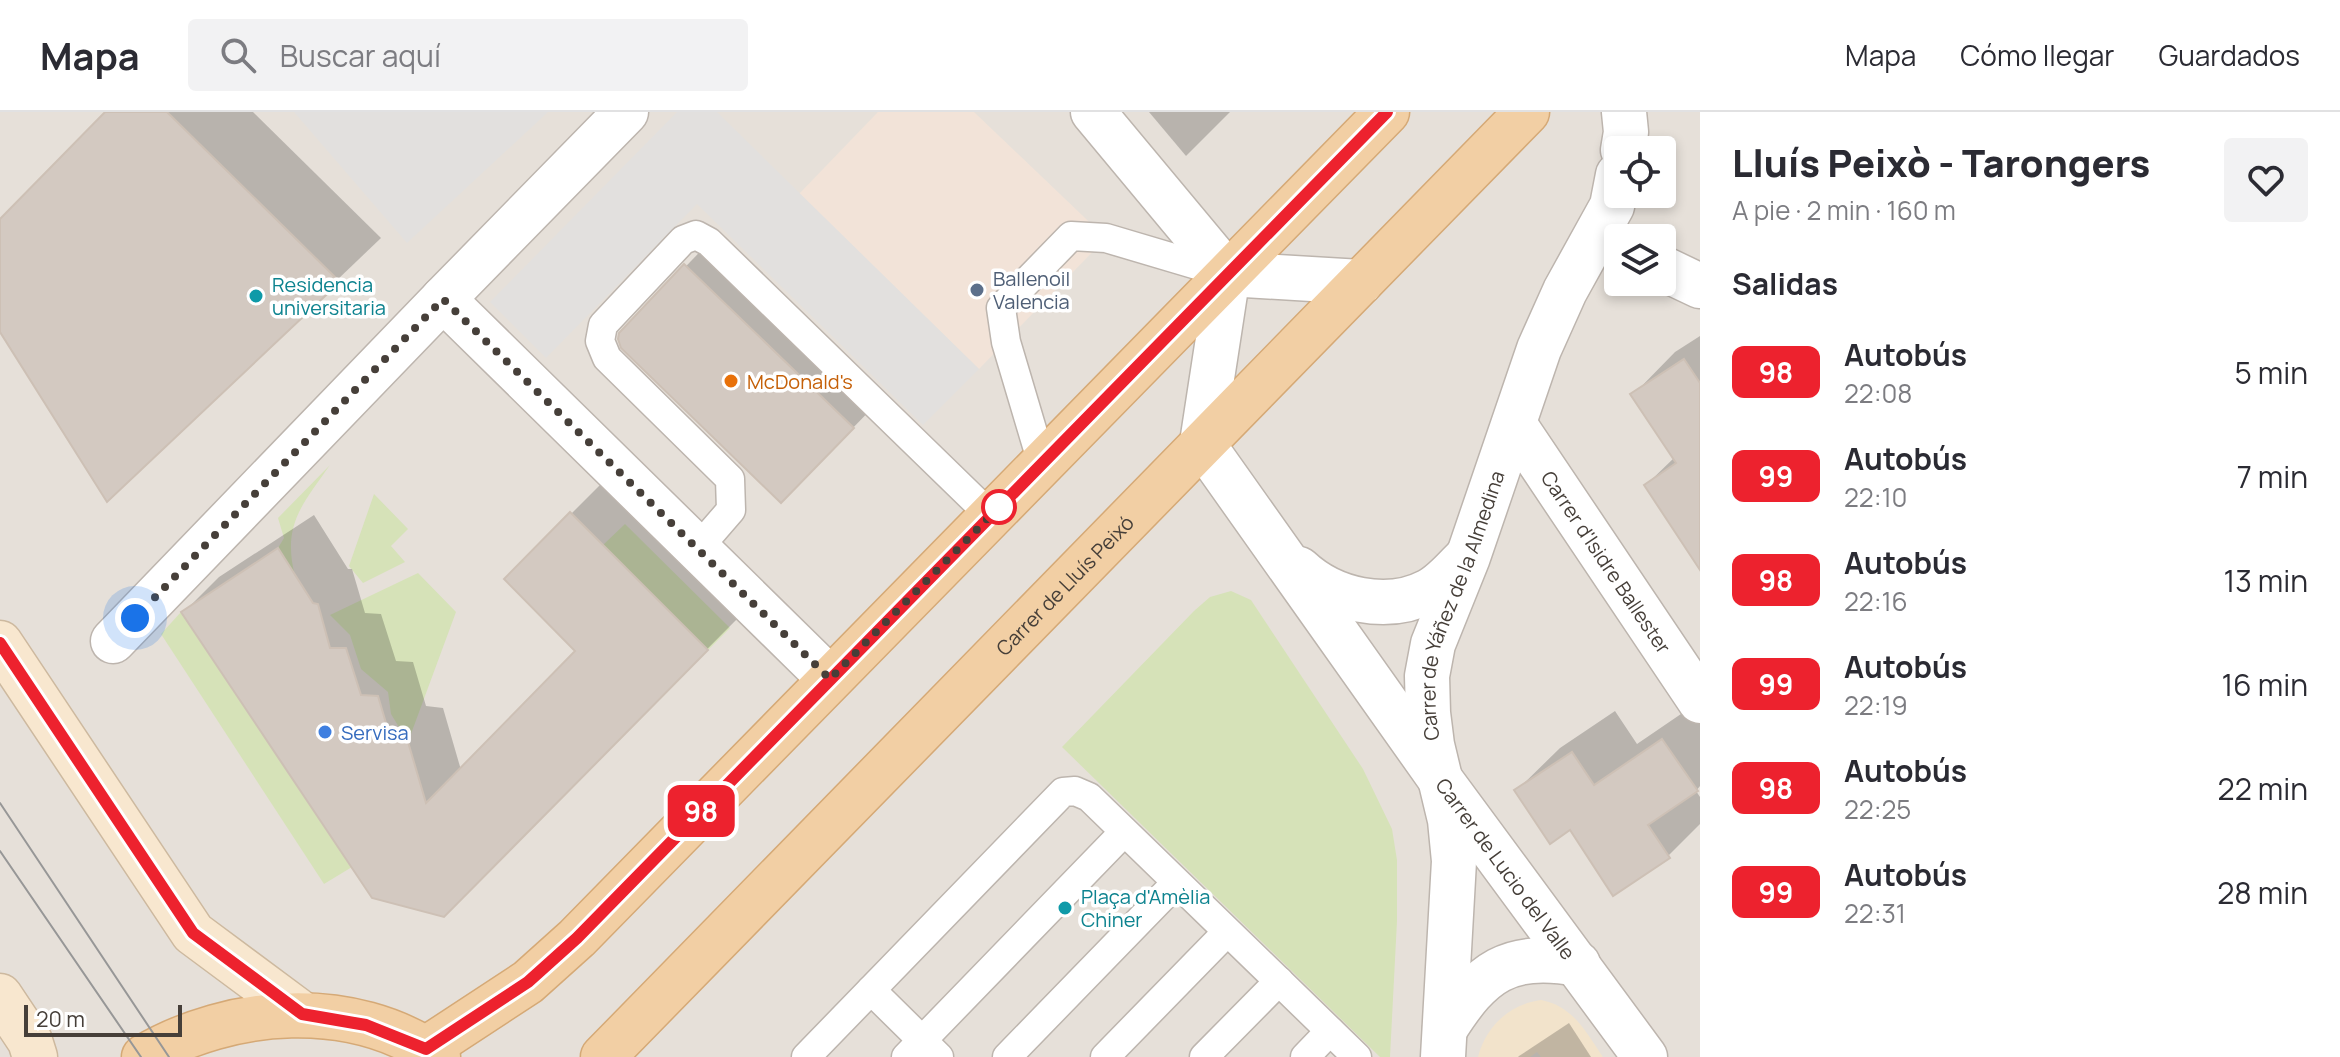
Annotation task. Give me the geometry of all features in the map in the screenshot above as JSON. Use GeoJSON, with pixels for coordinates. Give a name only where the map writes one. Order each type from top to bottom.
{"type":"FeatureCollection","features":[{"type":"Feature","properties":{"kind":"main road"},"geometry":{"type":"LineString","coordinates":[[144,1057],[230,1021],[302,1014],[359,1023],[432,1053],[528,982],[551,963],[1387,112]]}},
{"type":"Feature","properties":{"kind":"main road","name":"Carrer de Lluís Peixó"},"geometry":{"type":"LineString","coordinates":[[603,1057],[1527,112]]}},
{"type":"Feature","properties":{"kind":"main road"},"geometry":{"type":"LineString","coordinates":[[0,643],[193,933],[302,1014]]}},
{"type":"Feature","properties":{"kind":"main road"},"geometry":{"type":"LineString","coordinates":[[0,996],[30,1041],[35,1057]]}},
{"type":"Feature","properties":{"kind":"street"},"geometry":{"type":"LineString","coordinates":[[113,641],[626,112]]}},
{"type":"Feature","properties":{"kind":"street"},"geometry":{"type":"LineString","coordinates":[[1093,112],[1228,274],[1361,282]]}},
{"type":"Feature","properties":{"kind":"street"},"geometry":{"type":"LineString","coordinates":[[1624,112],[1625,136]]}},
{"type":"Feature","properties":{"kind":"street","name":"Carrer de Yáñez de la Almedina"},"geometry":{"type":"LineString","coordinates":[[1444,1043],[1454,861],[1450,820],[1432,745],[1427,676],[1433,644],[1468,557],[1539,349],[1604,248]]}},
{"type":"Feature","properties":{"kind":"street"},"geometry":{"type":"LineString","coordinates":[[1202,443],[1228,274]]}},
{"type":"Feature","properties":{"kind":"street"},"geometry":{"type":"LineString","coordinates":[[1676,275],[1700,286]]}},
{"type":"Feature","properties":{"kind":"street"},"geometry":{"type":"LineString","coordinates":[[443,299],[699,547],[830,679]]}},
{"type":"Feature","properties":{"kind":"street","name":"Carrer d'Isidre Ballester"},"geometry":{"type":"LineString","coordinates":[[1514,424],[1700,701]]}},
{"type":"Feature","properties":{"kind":"street","name":"Carrer de Lucio del Valle"},"geometry":{"type":"LineString","coordinates":[[1202,443],[1440,779],[1645,1057]]}},
{"type":"Feature","properties":{"kind":"street"},"geometry":{"type":"LineString","coordinates":[[1274,546],[1330,592],[1350,598],[1395,602],[1430,590],[1468,557]]}},
{"type":"Feature","properties":{"kind":"street"},"geometry":{"type":"LineString","coordinates":[[1444,1043],[1470,989],[1503,968],[1542,957],[1578,964]]}},
{"type":"Feature","properties":{"kind":"lane"},"geometry":{"type":"LineString","coordinates":[[699,547],[731,510],[730,479],[607,358],[600,341],[603,325],[683,240],[696,235],[709,242],[991,516]]}},
{"type":"Feature","properties":{"kind":"lane"},"geometry":{"type":"LineString","coordinates":[[1042,463],[1006,342],[1001,308],[1071,236],[1106,238],[1228,274]]}},
{"type":"Feature","properties":{"kind":"lane"},"geometry":{"type":"LineString","coordinates":[[806,1057],[1063,792],[1075,791],[1089,797],[1357,1057]]}},
{"type":"Feature","properties":{"kind":"lane"},"geometry":{"type":"LineString","coordinates":[[871,990],[922,1052],[1124,832]]}},
{"type":"Feature","properties":{"kind":"lane"},"geometry":{"type":"LineString","coordinates":[[1007,1057],[1176,883]]}},
{"type":"Feature","properties":{"kind":"lane"},"geometry":{"type":"LineString","coordinates":[[1105,1057],[1227,932]]}},
{"type":"Feature","properties":{"kind":"lane"},"geometry":{"type":"LineString","coordinates":[[1204,1057],[1279,981]]}},
{"type":"Feature","properties":{"kind":"lane"},"geometry":{"type":"LineString","coordinates":[[1305,1057],[1330,1031]]}},
{"type":"Feature","properties":{"kind":"shaded area"},"geometry":{"type":"Polygon","coordinates":[[[0,112],[1700,112],[1700,1057],[0,1057],[0,112]]]}},
{"type":"Feature","properties":{"kind":"shaded area"},"geometry":{"type":"Polygon","coordinates":[[[294,112],[548,112],[407,243],[294,112]]]}},
{"type":"Feature","properties":{"kind":"shaded area"},"geometry":{"type":"Polygon","coordinates":[[[677,112],[717,112],[979,369],[923,425],[697,204],[546,358],[490,302],[677,112]]]}},
{"type":"Feature","properties":{"kind":"shaded area","name":"Ballenoil Valencia"},"geometry":{"type":"Polygon","coordinates":[[[878,112],[974,112],[1106,238],[979,369],[799,194],[878,112]]]}},
{"type":"Feature","properties":{"kind":"green space"},"geometry":{"type":"Polygon","coordinates":[[[330,465],[297,516],[291,543],[295,576],[278,548],[284,538],[278,518],[330,465]]]}},
{"type":"Feature","properties":{"kind":"green space"},"geometry":{"type":"Polygon","coordinates":[[[374,494],[408,529],[391,546],[405,562],[363,583],[349,566],[374,494]]]}},
{"type":"Feature","properties":{"kind":"green space"},"geometry":{"type":"Polygon","coordinates":[[[625,524],[730,628],[708,650],[603,545],[625,524]]]}},
{"type":"Feature","properties":{"kind":"green space"},"geometry":{"type":"Polygon","coordinates":[[[418,573],[456,612],[408,742],[391,714],[388,692],[361,669],[350,635],[330,615],[418,573]]]}},
{"type":"Feature","properties":{"kind":"green space"},"geometry":{"type":"Polygon","coordinates":[[[1231,591],[1251,600],[1363,769],[1392,829],[1397,860],[1397,921],[1390,1057],[1380,1057],[1062,747],[1194,611],[1210,597],[1231,591]]]}},
{"type":"Feature","properties":{"kind":"green space"},"geometry":{"type":"Polygon","coordinates":[[[181,612],[352,867],[324,884],[161,634],[181,612]]]}},
{"type":"Feature","properties":{"kind":"sand"},"geometry":{"type":"Polygon","coordinates":[[[1541,1000],[1570,1014],[1603,1057],[1541,1057],[1537,1052],[1530,1057],[1478,1057],[1487,1036],[1501,1018],[1519,1006],[1541,1000]]]}},
{"type":"Feature","properties":{"kind":"building","name":"Residencia universitaria"},"geometry":{"type":"Polygon","coordinates":[[[105,112],[167,112],[340,282],[107,502],[0,332],[0,219],[105,112]]]}},
{"type":"Feature","properties":{"kind":"building","name":"McDonald's"},"geometry":{"type":"Polygon","coordinates":[[[684,264],[854,428],[781,503],[621,348],[619,333],[684,264]]]}},
{"type":"Feature","properties":{"kind":"building"},"geometry":{"type":"Polygon","coordinates":[[[1684,359],[1700,383],[1700,570],[1644,485],[1676,463],[1630,394],[1684,359]]]}},
{"type":"Feature","properties":{"kind":"building","name":"Servisa"},"geometry":{"type":"Polygon","coordinates":[[[570,512],[708,650],[444,917],[372,898],[181,612],[278,548],[313,603],[318,604],[330,648],[346,648],[361,695],[378,696],[391,740],[408,742],[426,803],[575,651],[504,579],[570,512]]]}},
{"type":"Feature","properties":{"kind":"building"},"geometry":{"type":"Polygon","coordinates":[[[1662,739],[1698,791],[1648,825],[1670,858],[1613,896],[1570,830],[1550,844],[1514,790],[1572,752],[1594,785],[1662,739]]]}},
{"type":"Feature","properties":{"kind":"tram line"},"geometry":{"type":"LineString","coordinates":[[0,803],[169,1057]]}},
{"type":"Feature","properties":{"kind":"tram line"},"geometry":{"type":"LineString","coordinates":[[0,851],[141,1057]]}},
{"type":"Feature","properties":{"kind":"bus line","name":"98"},"geometry":{"type":"LineString","coordinates":[[0,643],[193,933],[302,1014],[345,1019],[387,1031],[426,1049],[528,982],[577,938],[1387,112]]}},
{"type":"Feature","properties":{"kind":"place","name":"Ballenoil Valencia"},"geometry":{"type":"Point","coordinates":[977,290]}},
{"type":"Feature","properties":{"kind":"place","name":"Residencia universitaria"},"geometry":{"type":"Point","coordinates":[256,296]}},
{"type":"Feature","properties":{"kind":"place","name":"McDonald's"},"geometry":{"type":"Point","coordinates":[731,381]}},
{"type":"Feature","properties":{"kind":"place","name":"Servisa"},"geometry":{"type":"Point","coordinates":[325,732]}},
{"type":"Feature","properties":{"kind":"place","name":"Plaça d'Amèlia Chiner"},"geometry":{"type":"Point","coordinates":[1065,908]}},
{"type":"Feature","properties":{"kind":"route"},"geometry":{"type":"LineString","coordinates":[[135,618],[443,299],[699,547],[830,679],[999,507]]}}]}
